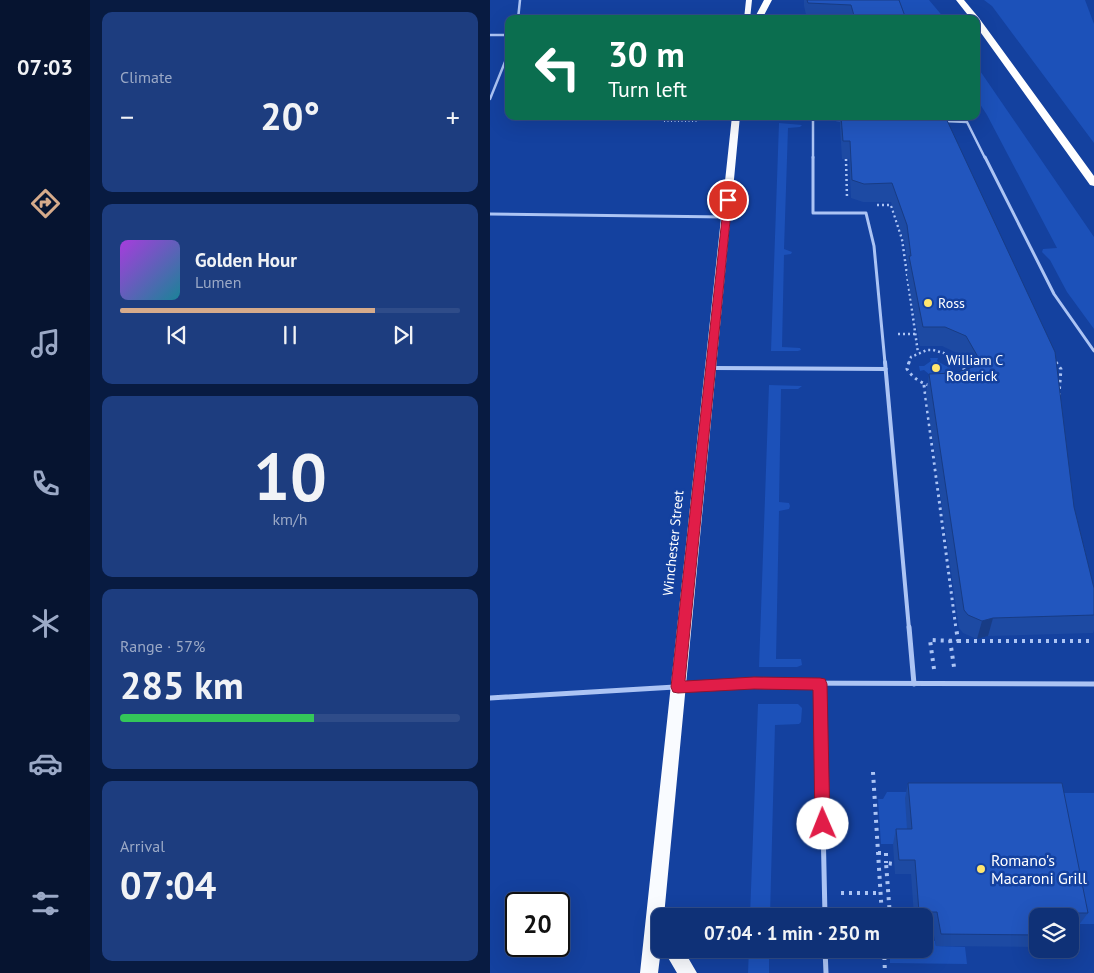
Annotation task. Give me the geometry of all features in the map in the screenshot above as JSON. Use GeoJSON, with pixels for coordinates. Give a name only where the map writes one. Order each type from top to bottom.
{"type":"FeatureCollection","features":[{"type":"Feature","properties":{"kind":"highway"},"geometry":{"type":"LineString","coordinates":[[760,15],[768,0]]}},
{"type":"Feature","properties":{"kind":"highway"},"geometry":{"type":"LineString","coordinates":[[960,0],[973,15]]}},
{"type":"Feature","properties":{"kind":"highway"},"geometry":{"type":"LineString","coordinates":[[980,25],[1094,183]]}},
{"type":"Feature","properties":{"kind":"main road"},"geometry":{"type":"LineString","coordinates":[[747,15],[749,0]]}},
{"type":"Feature","properties":{"kind":"main road","name":"Winchester Street"},"geometry":{"type":"LineString","coordinates":[[658,908],[678,687],[736,120]]}},
{"type":"Feature","properties":{"kind":"main road","name":"Winchester Street"},"geometry":{"type":"LineString","coordinates":[[649,973],[652,958]]}},
{"type":"Feature","properties":{"kind":"main road"},"geometry":{"type":"LineString","coordinates":[[678,958],[688,973]]}},
{"type":"Feature","properties":{"kind":"lane"},"geometry":{"type":"LineString","coordinates":[[518,15],[520,0]]}},
{"type":"Feature","properties":{"kind":"lane"},"geometry":{"type":"LineString","coordinates":[[490,35],[505,34]]}},
{"type":"Feature","properties":{"kind":"lane"},"geometry":{"type":"LineString","coordinates":[[490,99],[505,62]]}},
{"type":"Feature","properties":{"kind":"lane"},"geometry":{"type":"LineString","coordinates":[[813,120],[813,213],[866,213],[874,246],[914,684]]}},
{"type":"Feature","properties":{"kind":"lane"},"geometry":{"type":"LineString","coordinates":[[842,120],[851,121]]}},
{"type":"Feature","properties":{"kind":"lane"},"geometry":{"type":"LineString","coordinates":[[942,121],[967,122],[1054,294],[1094,350]]}},
{"type":"Feature","properties":{"kind":"lane"},"geometry":{"type":"LineString","coordinates":[[490,214],[726,217]]}},
{"type":"Feature","properties":{"kind":"lane"},"geometry":{"type":"LineString","coordinates":[[711,368],[886,369]]}},
{"type":"Feature","properties":{"kind":"lane"},"geometry":{"type":"LineString","coordinates":[[490,698],[754,683],[1094,684]]}},
{"type":"Feature","properties":{"kind":"lane"},"geometry":{"type":"LineString","coordinates":[[820,684],[825,908]]}},
{"type":"Feature","properties":{"kind":"lane"},"geometry":{"type":"LineString","coordinates":[[825,958],[826,973]]}},
{"type":"Feature","properties":{"kind":"path"},"geometry":{"type":"LineString","coordinates":[[664,121],[698,121]]}},
{"type":"Feature","properties":{"kind":"path"},"geometry":{"type":"LineString","coordinates":[[926,350],[946,352],[954,356],[962,365],[963,374],[960,380],[944,387],[924,385],[910,375],[907,369],[911,357],[926,350]]}},
{"type":"Feature","properties":{"kind":"path"},"geometry":{"type":"LineString","coordinates":[[1053,358],[1061,369],[1059,399]]}},
{"type":"Feature","properties":{"kind":"path"},"geometry":{"type":"LineString","coordinates":[[962,365],[968,365]]}},
{"type":"Feature","properties":{"kind":"path"},"geometry":{"type":"LineString","coordinates":[[1052,365],[1058,365]]}},
{"type":"Feature","properties":{"kind":"path"},"geometry":{"type":"LineString","coordinates":[[963,374],[970,374]]}},
{"type":"Feature","properties":{"kind":"path"},"geometry":{"type":"LineString","coordinates":[[1054,374],[1060,374]]}},
{"type":"Feature","properties":{"kind":"path"},"geometry":{"type":"LineString","coordinates":[[924,385],[958,641]]}},
{"type":"Feature","properties":{"kind":"path"},"geometry":{"type":"LineString","coordinates":[[934,668],[930,640],[1094,641]]}},
{"type":"Feature","properties":{"kind":"path"},"geometry":{"type":"LineString","coordinates":[[950,640],[956,684]]}},
{"type":"Feature","properties":{"kind":"path"},"geometry":{"type":"LineString","coordinates":[[873,772],[881,908]]}},
{"type":"Feature","properties":{"kind":"path"},"geometry":{"type":"LineString","coordinates":[[878,853],[886,853],[889,908]]}},
{"type":"Feature","properties":{"kind":"path"},"geometry":{"type":"LineString","coordinates":[[886,863],[895,864]]}},
{"type":"Feature","properties":{"kind":"path"},"geometry":{"type":"LineString","coordinates":[[824,893],[880,893]]}},
{"type":"Feature","properties":{"kind":"path"},"geometry":{"type":"LineString","coordinates":[[884,958],[885,973]]}},
{"type":"Feature","properties":{"kind":"shaded area"},"geometry":{"type":"Polygon","coordinates":[[[880,0],[929,0],[942,15],[898,15],[880,0]]]}},
{"type":"Feature","properties":{"kind":"shaded area"},"geometry":{"type":"Polygon","coordinates":[[[984,0],[1085,0],[1094,24],[1094,143],[992,6],[984,0]]]}},
{"type":"Feature","properties":{"kind":"shaded area"},"geometry":{"type":"Polygon","coordinates":[[[980,71],[1094,237],[1094,329],[1067,292],[1050,260],[1042,252],[1043,249],[1057,248],[980,104],[980,71]]]}},
{"type":"Feature","properties":{"kind":"shaded area"},"geometry":{"type":"Polygon","coordinates":[[[779,123],[802,125],[800,127],[788,128],[784,249],[792,252],[791,254],[784,255],[782,347],[800,348],[801,350],[798,351],[771,351],[779,123]]]}},
{"type":"Feature","properties":{"kind":"shaded area"},"geometry":{"type":"Polygon","coordinates":[[[930,358],[938,358],[937,361],[950,366],[951,371],[947,370],[943,374],[930,375],[924,370],[920,371],[919,366],[924,366],[931,361],[930,358]]]}},
{"type":"Feature","properties":{"kind":"shaded area"},"geometry":{"type":"Polygon","coordinates":[[[769,385],[802,386],[798,389],[781,389],[779,502],[789,503],[790,506],[789,509],[779,511],[776,659],[801,659],[802,665],[797,667],[759,667],[769,385]]]}},
{"type":"Feature","properties":{"kind":"shaded area"},"geometry":{"type":"Polygon","coordinates":[[[758,704],[798,704],[802,708],[801,722],[799,724],[775,725],[770,908],[750,908],[758,704]]]}},
{"type":"Feature","properties":{"kind":"shaded area"},"geometry":{"type":"Polygon","coordinates":[[[887,792],[980,792],[908,844],[881,844],[878,799],[883,799],[887,792]]]}},
{"type":"Feature","properties":{"kind":"shaded area"},"geometry":{"type":"Polygon","coordinates":[[[1012,793],[1094,793],[1094,924],[1079,924],[1079,908],[1070,908],[1012,793]]]}},
{"type":"Feature","properties":{"kind":"shaded area"},"geometry":{"type":"Polygon","coordinates":[[[933,941],[935,941],[936,946],[965,947],[967,964],[890,963],[890,958],[933,958],[933,941]]]}},
{"type":"Feature","properties":{"kind":"shaded area"},"geometry":{"type":"Polygon","coordinates":[[[749,958],[769,958],[769,973],[748,973],[749,958]]]}},
{"type":"Feature","properties":{"kind":"building"},"geometry":{"type":"Polygon","coordinates":[[[807,0],[899,0],[905,15],[854,15],[851,5],[808,3],[807,0]]]}},
{"type":"Feature","properties":{"kind":"building"},"geometry":{"type":"Polygon","coordinates":[[[841,120],[947,120],[1055,352],[1074,507],[1094,588],[1094,615],[993,618],[982,621],[968,615],[964,610],[929,374],[955,373],[982,364],[966,336],[945,327],[923,327],[909,256],[911,256],[907,225],[892,183],[864,184],[852,180],[850,141],[843,141],[841,120]]]}},
{"type":"Feature","properties":{"kind":"building","name":"Romano's Macaroni Grill"},"geometry":{"type":"Polygon","coordinates":[[[908,783],[1062,783],[1088,913],[1079,913],[1079,908],[1029,908],[1029,935],[941,934],[937,912],[933,912],[933,908],[919,908],[915,860],[899,860],[896,829],[912,829],[908,783]]]}},
{"type":"Feature","properties":{"kind":"place","name":"Ross"},"geometry":{"type":"Point","coordinates":[928,303]}},
{"type":"Feature","properties":{"kind":"place","name":"William C Roderick"},"geometry":{"type":"Point","coordinates":[936,368]}},
{"type":"Feature","properties":{"kind":"place","name":"Romano's Macaroni Grill"},"geometry":{"type":"Point","coordinates":[981,869]}},
{"type":"Feature","properties":{"kind":"route"},"geometry":{"type":"LineString","coordinates":[[728,200],[702,438],[678,687],[754,683],[820,684],[823,824]]}}]}
